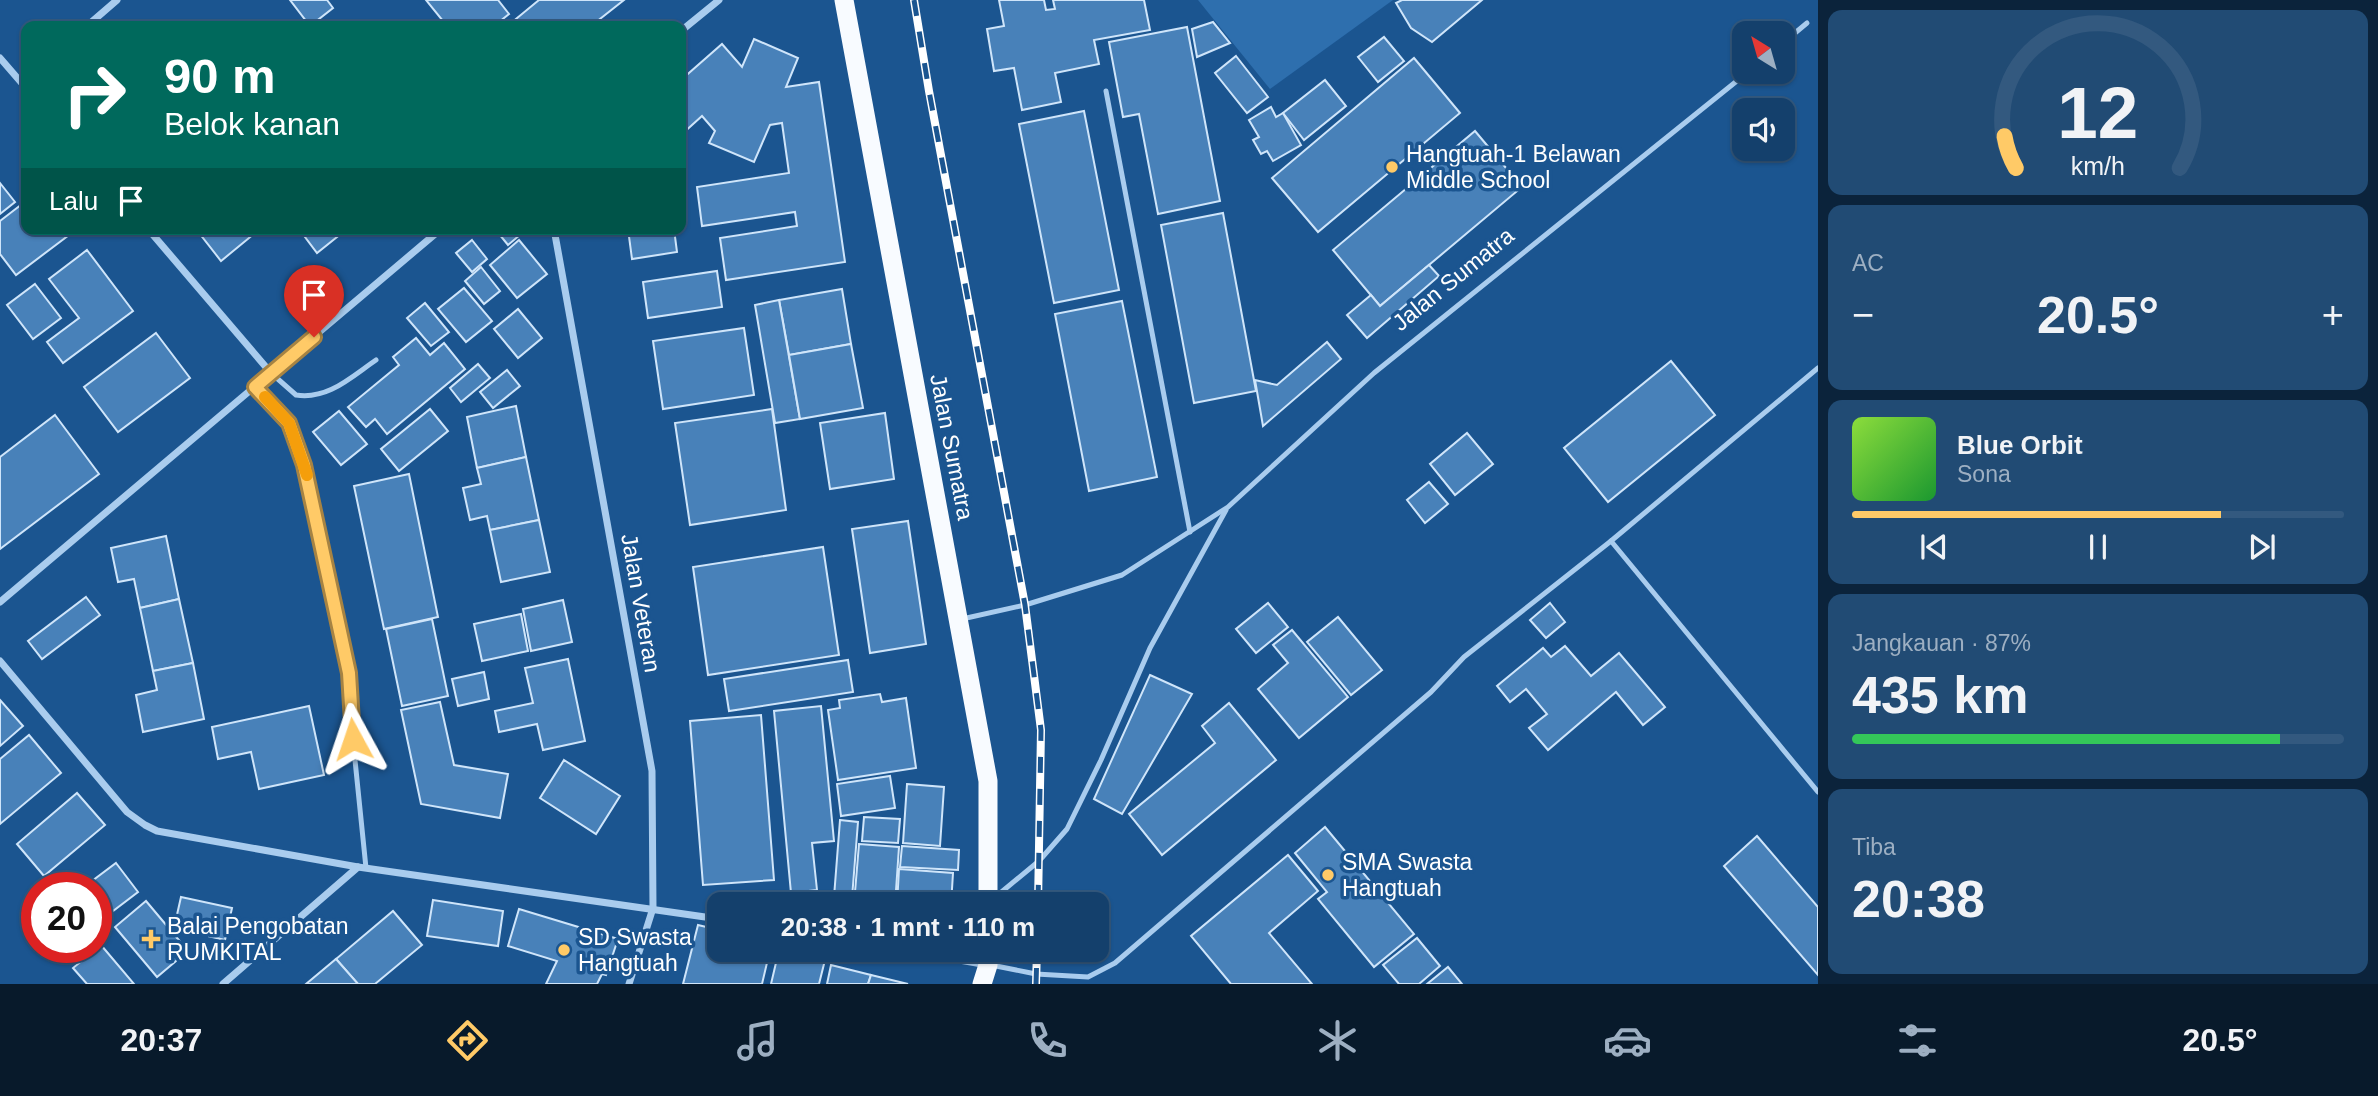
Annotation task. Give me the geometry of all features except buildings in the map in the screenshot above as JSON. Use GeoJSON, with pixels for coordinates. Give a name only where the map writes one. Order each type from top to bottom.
{"type":"FeatureCollection","features":[{"type":"Feature","properties":{"kind":"highway","name":"Jalan Sumatra"},"geometry":{"type":"LineString","coordinates":[[844,0],[988,781],[988,892]]}},
{"type":"Feature","properties":{"kind":"highway"},"geometry":{"type":"LineString","coordinates":[[982,984],[987,962]]}},
{"type":"Feature","properties":{"kind":"street"},"geometry":{"type":"LineString","coordinates":[[93,21],[117,0]]}},
{"type":"Feature","properties":{"kind":"street"},"geometry":{"type":"LineString","coordinates":[[686,27],[719,0]]}},
{"type":"Feature","properties":{"kind":"street"},"geometry":{"type":"LineString","coordinates":[[0,58],[21,80]]}},
{"type":"Feature","properties":{"kind":"street"},"geometry":{"type":"LineString","coordinates":[[153,235],[271,373]]}},
{"type":"Feature","properties":{"kind":"street"},"geometry":{"type":"LineString","coordinates":[[0,602],[434,235]]}},
{"type":"Feature","properties":{"kind":"street","name":"Jalan Veteran"},"geometry":{"type":"LineString","coordinates":[[555,235],[652,771],[653,908],[629,984]]}},
{"type":"Feature","properties":{"kind":"street"},"geometry":{"type":"LineString","coordinates":[[0,661],[127,812],[157,831],[362,867],[707,917]]}},
{"type":"Feature","properties":{"kind":"street"},"geometry":{"type":"LineString","coordinates":[[223,984],[362,867]]}},
{"type":"Feature","properties":{"kind":"lane"},"geometry":{"type":"LineString","coordinates":[[1796,33],[1808,23]]}},
{"type":"Feature","properties":{"kind":"lane","name":"Jalan Sumatra"},"geometry":{"type":"LineString","coordinates":[[959,620],[1025,605],[1122,575],[1228,507],[1374,373],[1733,84]]}},
{"type":"Feature","properties":{"kind":"lane"},"geometry":{"type":"LineString","coordinates":[[1106,91],[1189,532]]}},
{"type":"Feature","properties":{"kind":"lane"},"geometry":{"type":"LineString","coordinates":[[271,373],[296,395],[315,395],[328,393],[376,360]]}},
{"type":"Feature","properties":{"kind":"lane"},"geometry":{"type":"LineString","coordinates":[[1000,962],[1036,974],[1078,977],[1088,976],[1115,963],[1432,692],[1464,657],[1611,541],[1818,368]]}},
{"type":"Feature","properties":{"kind":"lane"},"geometry":{"type":"LineString","coordinates":[[255,387],[289,423],[304,465],[349,673],[362,867]]}},
{"type":"Feature","properties":{"kind":"lane"},"geometry":{"type":"LineString","coordinates":[[1002,892],[1039,861],[1067,829],[1101,760],[1150,648],[1228,507]]}},
{"type":"Feature","properties":{"kind":"lane"},"geometry":{"type":"LineString","coordinates":[[1611,541],[1818,792]]}},
{"type":"Feature","properties":{"kind":"shaded area"},"geometry":{"type":"Polygon","coordinates":[[[1198,0],[1393,0],[1270,89],[1198,0]]]}},
{"type":"Feature","properties":{"kind":"railway"},"geometry":{"type":"LineString","coordinates":[[914,0],[1025,605],[1041,730],[1038,892]]}},
{"type":"Feature","properties":{"kind":"railway"},"geometry":{"type":"LineString","coordinates":[[1036,984],[1037,962]]}},
{"type":"Feature","properties":{"kind":"slow traffic"},"geometry":{"type":"LineString","coordinates":[[265,397],[289,423],[307,475]]}},
{"type":"Feature","properties":{"kind":"place","name":"Hangtuah-1 Belawan Middle School"},"geometry":{"type":"Point","coordinates":[1392,167]}},
{"type":"Feature","properties":{"kind":"place","name":"SMA Swasta Hangtuah"},"geometry":{"type":"Point","coordinates":[1328,875]}},
{"type":"Feature","properties":{"kind":"place","name":"Balai Pengobatan RUMKITAL"},"geometry":{"type":"Point","coordinates":[151,939]}},
{"type":"Feature","properties":{"kind":"place","name":"SD Swasta Hangtuah"},"geometry":{"type":"Point","coordinates":[564,950]}},
{"type":"Feature","properties":{"kind":"route"},"geometry":{"type":"LineString","coordinates":[[314,337],[255,387],[289,423],[304,465],[349,673],[353,739]]}}]}
